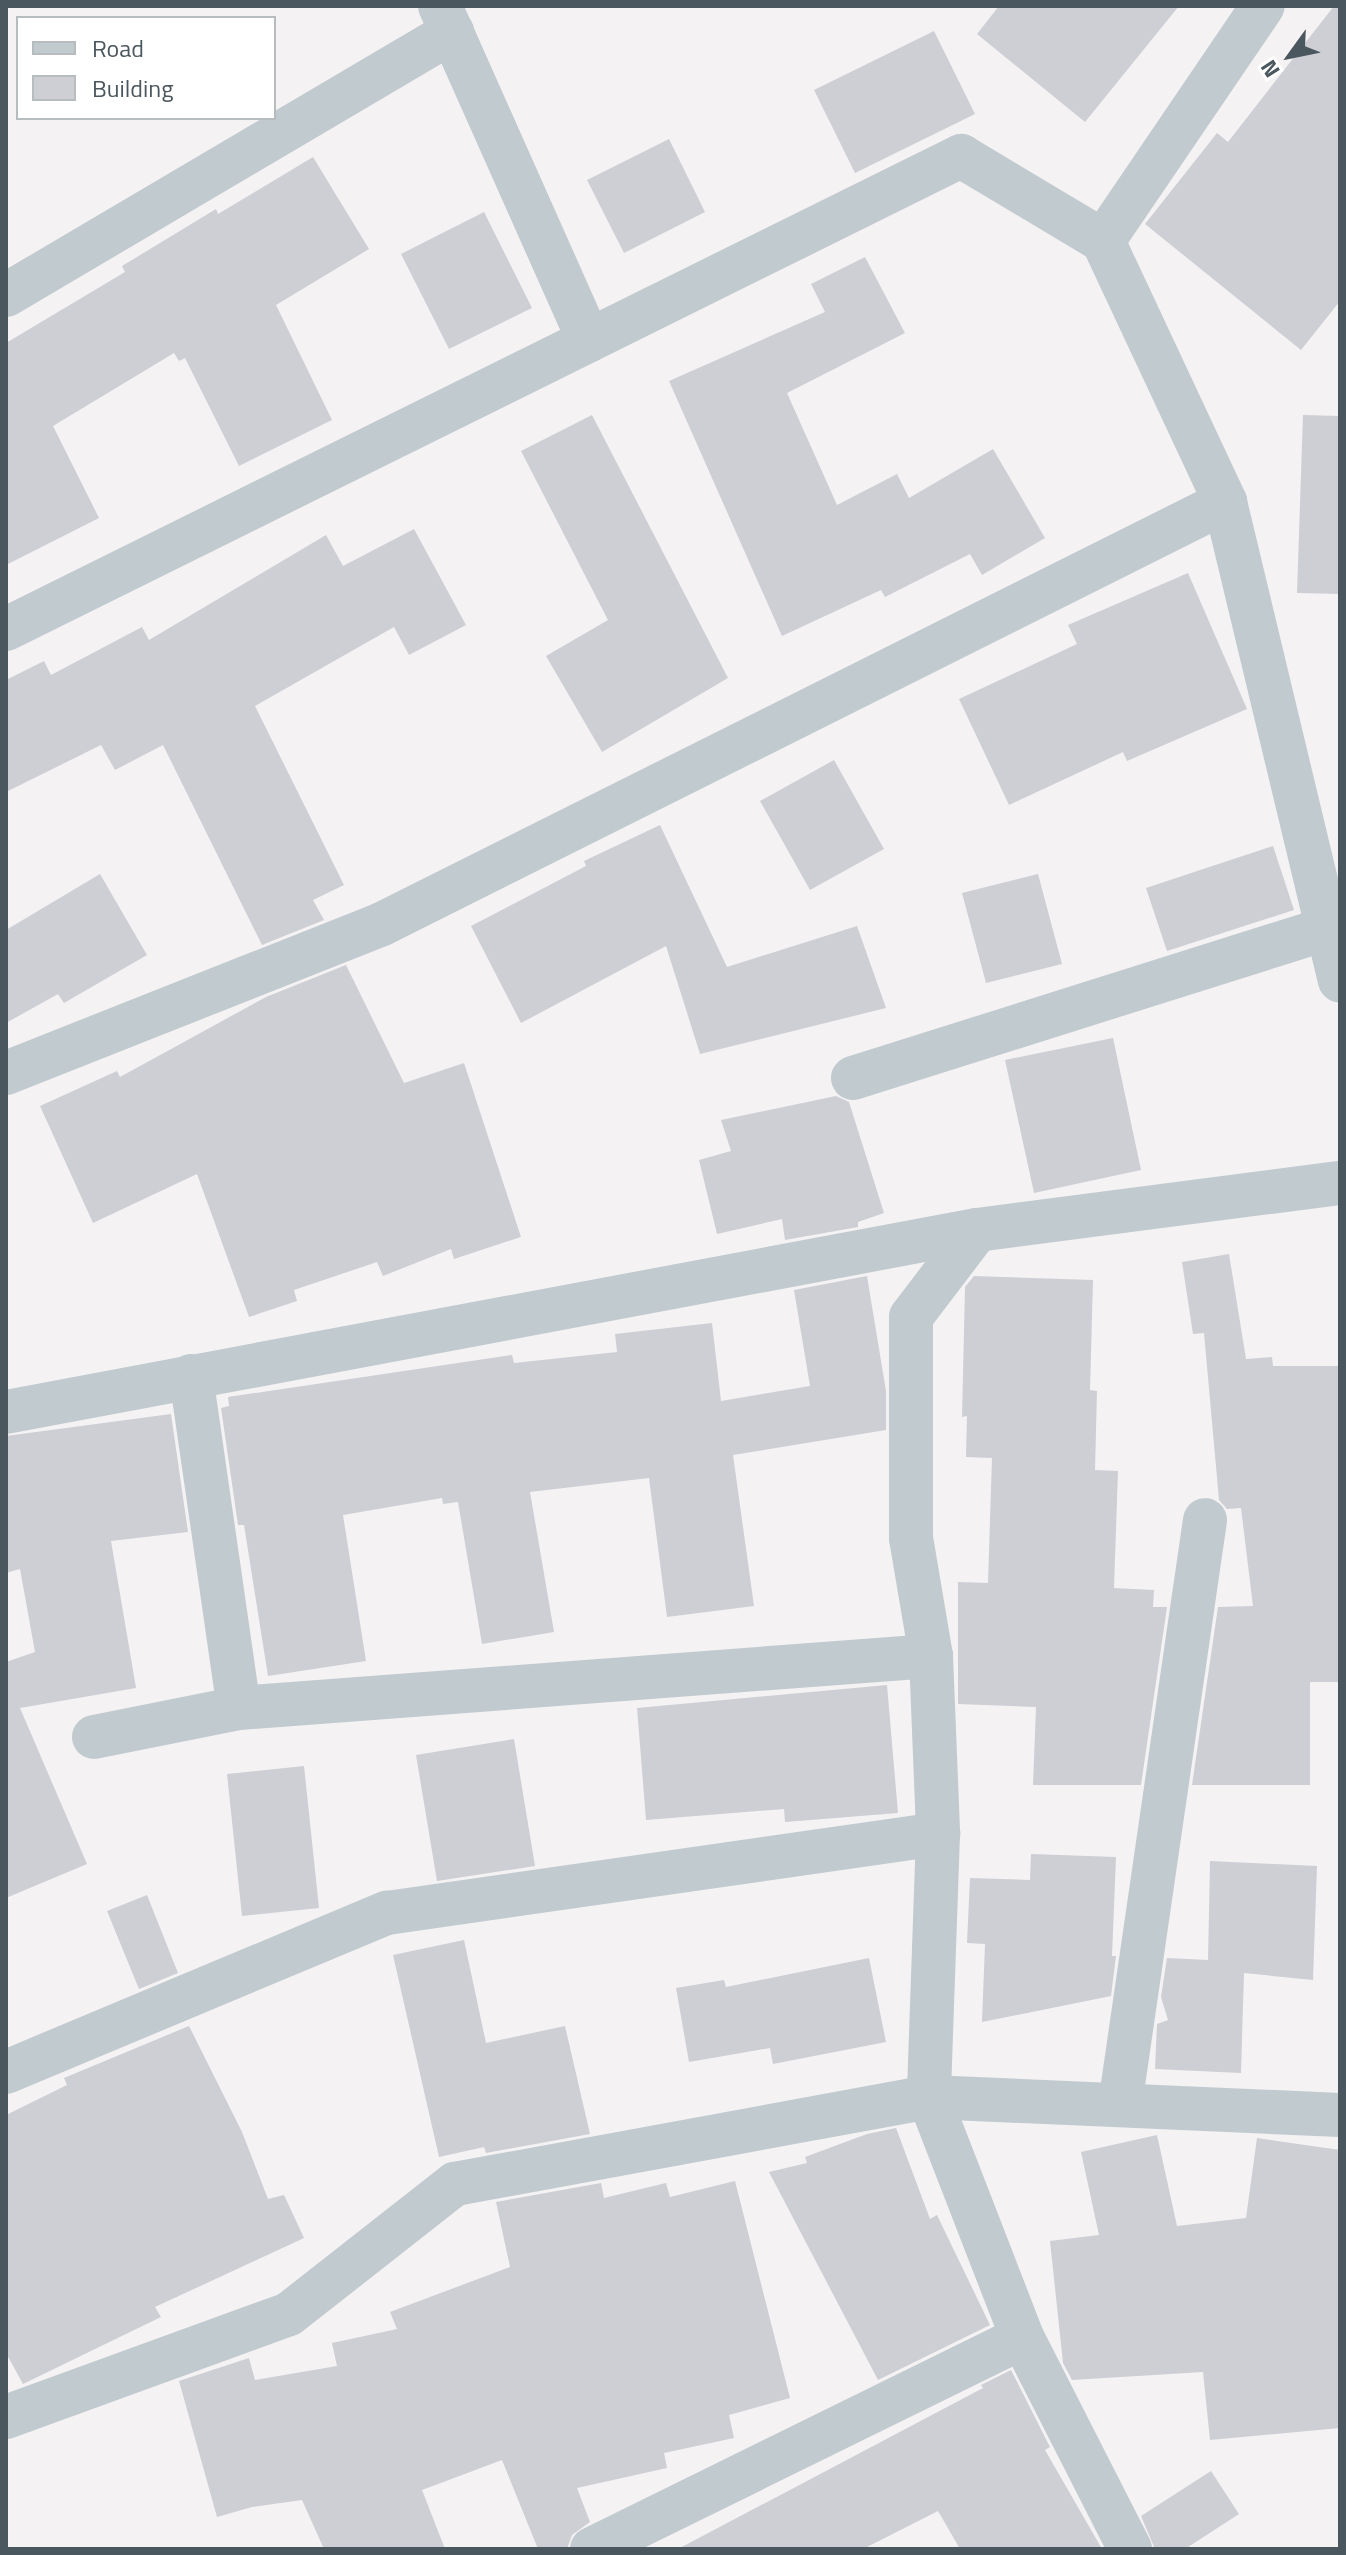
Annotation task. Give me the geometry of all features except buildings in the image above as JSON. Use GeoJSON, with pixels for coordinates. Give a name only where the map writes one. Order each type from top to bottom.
{"type":"FeatureCollection","features":[{"type":"Feature","properties":{"kind":"street"},"geometry":{"type":"LineString","coordinates":[[1103,241],[1263,6]]}},
{"type":"Feature","properties":{"kind":"street"},"geometry":{"type":"LineString","coordinates":[[6,295],[446,19],[589,340]]}},
{"type":"Feature","properties":{"kind":"street"},"geometry":{"type":"LineString","coordinates":[[6,629],[961,156],[1103,241],[1225,502],[1340,980]]}},
{"type":"Feature","properties":{"kind":"street"},"geometry":{"type":"LineString","coordinates":[[6,1073],[382,924],[1225,502]]}},
{"type":"Feature","properties":{"kind":"street"},"geometry":{"type":"LineString","coordinates":[[853,1078],[1328,928]]}},
{"type":"Feature","properties":{"kind":"street"},"geometry":{"type":"LineString","coordinates":[[6,1412],[977,1230],[1340,1183]]}},
{"type":"Feature","properties":{"kind":"street"},"geometry":{"type":"LineString","coordinates":[[977,1230],[911,1317],[911,1538],[931,1656],[938,1834],[929,2097],[1022,2337],[1130,2549]]}},
{"type":"Feature","properties":{"kind":"street"},"geometry":{"type":"LineString","coordinates":[[191,1376],[239,1708]]}},
{"type":"Feature","properties":{"kind":"street"},"geometry":{"type":"LineString","coordinates":[[1120,2105],[1205,1520]]}},
{"type":"Feature","properties":{"kind":"street"},"geometry":{"type":"LineString","coordinates":[[94,1737],[239,1708],[931,1656]]}},
{"type":"Feature","properties":{"kind":"street"},"geometry":{"type":"LineString","coordinates":[[6,2072],[387,1913],[938,1834]]}},
{"type":"Feature","properties":{"kind":"street"},"geometry":{"type":"LineString","coordinates":[[6,2417],[289,2314],[455,2184],[929,2097],[1340,2115]]}},
{"type":"Feature","properties":{"kind":"street"},"geometry":{"type":"LineString","coordinates":[[592,2549],[1022,2337]]}}]}
